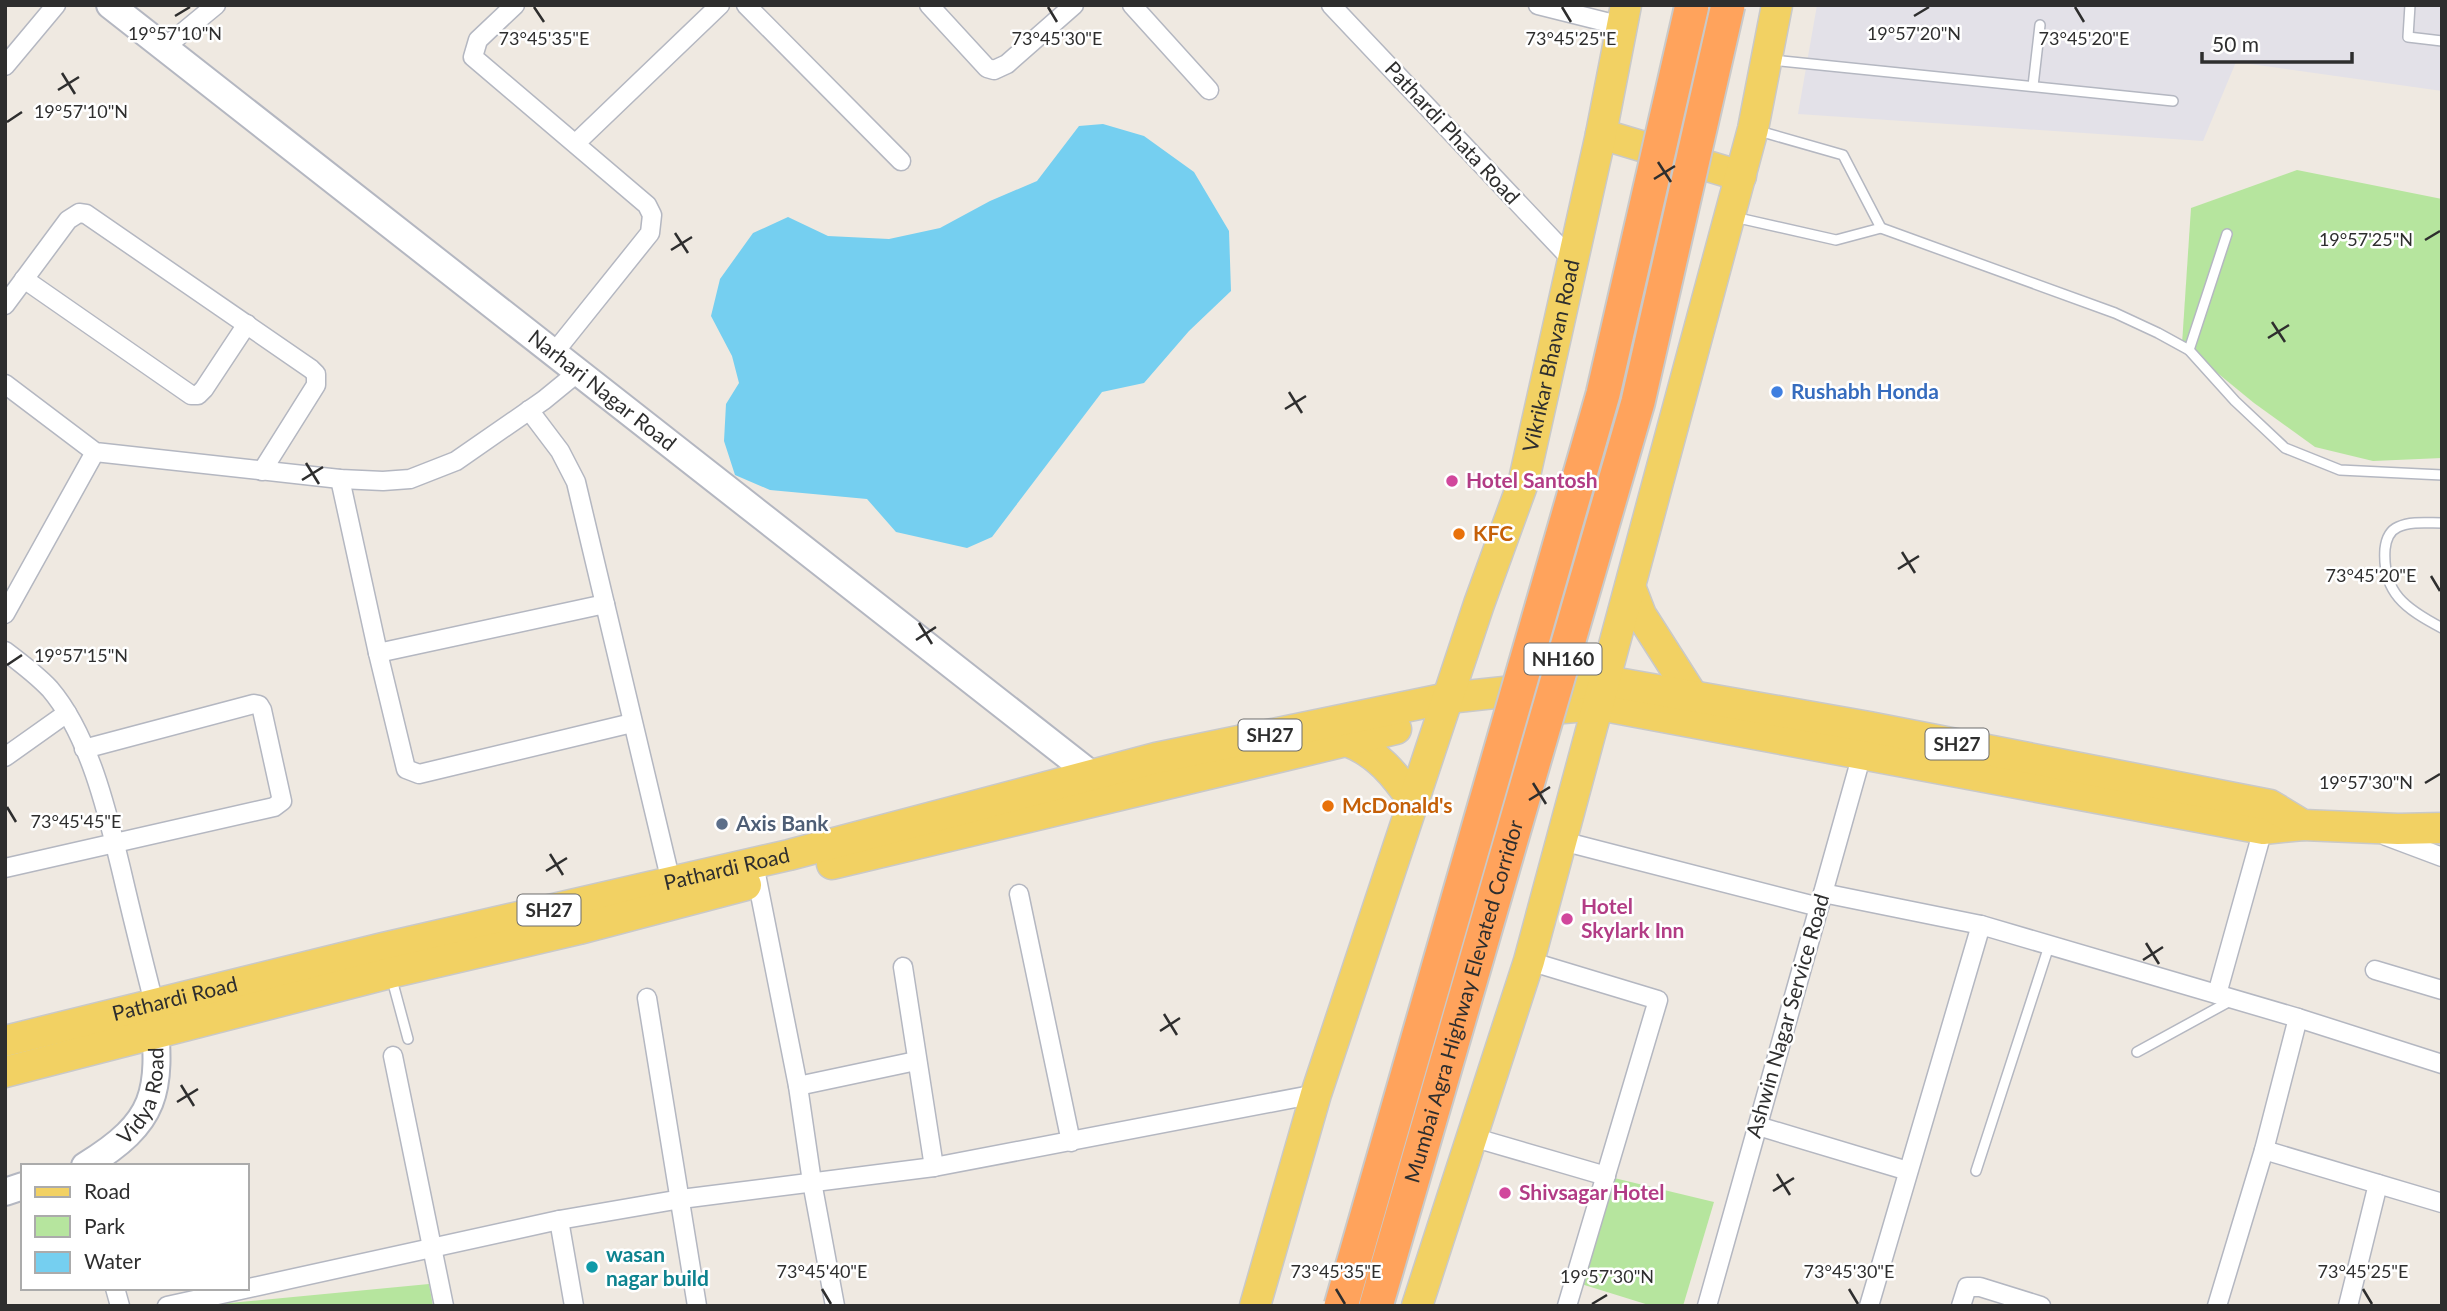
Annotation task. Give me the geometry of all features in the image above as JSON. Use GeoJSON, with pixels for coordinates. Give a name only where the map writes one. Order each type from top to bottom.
{"type":"FeatureCollection","features":[{"type":"Feature","properties":{"kind":"highway","name":"Mumbai Agra Highway Elevated Corridor"},"geometry":{"type":"LineString","coordinates":[[1341,1306],[1603,394],[1692,5]]}},
{"type":"Feature","properties":{"kind":"highway","name":"Mumbai Agra Highway Elevated Corridor"},"geometry":{"type":"LineString","coordinates":[[1376,1306],[1638,402],[1728,5]]}},
{"type":"Feature","properties":{"kind":"main road"},"geometry":{"type":"LineString","coordinates":[[1417,1306],[1529,961],[1754,129],[1777,5]]}},
{"type":"Feature","properties":{"kind":"main road","name":"Vikrikar Bhavan Road"},"geometry":{"type":"LineString","coordinates":[[1255,1306],[1316,1094],[1479,604],[1524,480],[1601,134],[1624,15]]}},
{"type":"Feature","properties":{"kind":"main road"},"geometry":{"type":"LineString","coordinates":[[1601,134],[1741,176]]}},
{"type":"Feature","properties":{"kind":"main road"},"geometry":{"type":"LineString","coordinates":[[1631,589],[1641,615],[1694,698]]}},
{"type":"Feature","properties":{"kind":"main road"},"geometry":{"type":"LineString","coordinates":[[1603,693],[1866,741],[2263,829],[2303,825]]}},
{"type":"Feature","properties":{"kind":"main road","name":"SH27"},"geometry":{"type":"LineString","coordinates":[[1099,787],[1156,758],[1445,708],[1603,693],[1694,698],[1866,741],[2270,805],[2303,825],[2442,828]]}},
{"type":"Feature","properties":{"kind":"main road"},"geometry":{"type":"LineString","coordinates":[[5,1072],[390,973],[579,929],[756,873],[1099,787],[1347,741],[1445,708]]}},
{"type":"Feature","properties":{"kind":"main road"},"geometry":{"type":"LineString","coordinates":[[1347,741],[1372,753],[1382,762],[1413,802]]}},
{"type":"Feature","properties":{"kind":"main road","name":"Pathardi Road"},"geometry":{"type":"LineString","coordinates":[[5,1041],[154,1003],[671,882],[756,873]]}},
{"type":"Feature","properties":{"kind":"street"},"geometry":{"type":"LineString","coordinates":[[5,66],[56,5]]}},
{"type":"Feature","properties":{"kind":"street","name":"Narhari Nagar Road"},"geometry":{"type":"LineString","coordinates":[[110,5],[1099,787]]}},
{"type":"Feature","properties":{"kind":"street"},"geometry":{"type":"LineString","coordinates":[[164,48],[216,5]]}},
{"type":"Feature","properties":{"kind":"street"},"geometry":{"type":"LineString","coordinates":[[515,5],[478,40],[473,57],[647,205],[652,215],[650,233],[553,354]]}},
{"type":"Feature","properties":{"kind":"street"},"geometry":{"type":"LineString","coordinates":[[576,143],[720,5]]}},
{"type":"Feature","properties":{"kind":"street"},"geometry":{"type":"LineString","coordinates":[[746,5],[901,161]]}},
{"type":"Feature","properties":{"kind":"street"},"geometry":{"type":"LineString","coordinates":[[929,5],[987,68],[994,70],[1007,64],[1074,5]]}},
{"type":"Feature","properties":{"kind":"street"},"geometry":{"type":"LineString","coordinates":[[1132,5],[1209,90]]}},
{"type":"Feature","properties":{"kind":"street","name":"Pathardi Phata Road"},"geometry":{"type":"LineString","coordinates":[[1331,5],[1573,261]]}},
{"type":"Feature","properties":{"kind":"street"},"geometry":{"type":"LineString","coordinates":[[1538,5],[1624,15]]}},
{"type":"Feature","properties":{"kind":"street"},"geometry":{"type":"LineString","coordinates":[[5,305],[68,220],[79,213],[86,214],[312,369],[317,379],[261,471]]}},
{"type":"Feature","properties":{"kind":"street"},"geometry":{"type":"LineString","coordinates":[[24,279],[191,396],[198,395],[204,389],[247,324]]}},
{"type":"Feature","properties":{"kind":"street"},"geometry":{"type":"LineString","coordinates":[[5,384],[95,452],[340,479],[411,479],[436,470],[478,446],[577,373]]}},
{"type":"Feature","properties":{"kind":"street"},"geometry":{"type":"LineString","coordinates":[[529,410],[560,452],[576,482],[671,882]]}},
{"type":"Feature","properties":{"kind":"street"},"geometry":{"type":"LineString","coordinates":[[5,614],[95,452]]}},
{"type":"Feature","properties":{"kind":"street"},"geometry":{"type":"LineString","coordinates":[[340,479],[406,769],[419,774],[632,723]]}},
{"type":"Feature","properties":{"kind":"street"},"geometry":{"type":"LineString","coordinates":[[378,653],[605,604]]}},
{"type":"Feature","properties":{"kind":"street"},"geometry":{"type":"LineString","coordinates":[[5,651],[44,683],[66,713],[84,749],[104,801],[154,1003]]}},
{"type":"Feature","properties":{"kind":"street"},"geometry":{"type":"LineString","coordinates":[[5,869],[281,804],[283,797],[259,705],[254,704],[84,749]]}},
{"type":"Feature","properties":{"kind":"street"},"geometry":{"type":"LineString","coordinates":[[5,757],[66,713]]}},
{"type":"Feature","properties":{"kind":"street","name":"Ashwin Nagar Service Road"},"geometry":{"type":"LineString","coordinates":[[1707,1306],[1866,741]]}},
{"type":"Feature","properties":{"kind":"street"},"geometry":{"type":"LineString","coordinates":[[2365,828],[2442,857]]}},
{"type":"Feature","properties":{"kind":"street"},"geometry":{"type":"LineString","coordinates":[[2225,997],[2263,829]]}},
{"type":"Feature","properties":{"kind":"street"},"geometry":{"type":"LineString","coordinates":[[1562,841],[1821,900],[1980,925],[2298,1018],[2442,1064]]}},
{"type":"Feature","properties":{"kind":"street"},"geometry":{"type":"LineString","coordinates":[[756,873],[798,1086],[812,1182],[835,1306]]}},
{"type":"Feature","properties":{"kind":"street"},"geometry":{"type":"LineString","coordinates":[[1019,894],[1070,1142]]}},
{"type":"Feature","properties":{"kind":"street"},"geometry":{"type":"LineString","coordinates":[[1869,1306],[1980,925]]}},
{"type":"Feature","properties":{"kind":"street"},"geometry":{"type":"LineString","coordinates":[[1529,961],[1658,1000],[1567,1306]]}},
{"type":"Feature","properties":{"kind":"street"},"geometry":{"type":"LineString","coordinates":[[902,967],[934,1167]]}},
{"type":"Feature","properties":{"kind":"street"},"geometry":{"type":"LineString","coordinates":[[2375,970],[2442,990]]}},
{"type":"Feature","properties":{"kind":"street"},"geometry":{"type":"LineString","coordinates":[[647,998],[698,1306]]}},
{"type":"Feature","properties":{"kind":"street","name":"Vidya Road"},"geometry":{"type":"LineString","coordinates":[[88,1164],[111,1150],[130,1133],[145,1115],[152,1100],[159,1058],[154,1003]]}},
{"type":"Feature","properties":{"kind":"street"},"geometry":{"type":"LineString","coordinates":[[2217,1306],[2264,1150],[2298,1018]]}},
{"type":"Feature","properties":{"kind":"street"},"geometry":{"type":"LineString","coordinates":[[393,1056],[444,1306]]}},
{"type":"Feature","properties":{"kind":"street"},"geometry":{"type":"LineString","coordinates":[[798,1086],[916,1061]]}},
{"type":"Feature","properties":{"kind":"street"},"geometry":{"type":"LineString","coordinates":[[248,1288],[559,1220],[681,1199],[934,1167],[1316,1094]]}},
{"type":"Feature","properties":{"kind":"street"},"geometry":{"type":"LineString","coordinates":[[1758,1126],[1908,1171]]}},
{"type":"Feature","properties":{"kind":"street"},"geometry":{"type":"LineString","coordinates":[[1472,1137],[1606,1176]]}},
{"type":"Feature","properties":{"kind":"street"},"geometry":{"type":"LineString","coordinates":[[2264,1150],[2442,1203]]}},
{"type":"Feature","properties":{"kind":"street"},"geometry":{"type":"LineString","coordinates":[[2348,1306],[2378,1184]]}},
{"type":"Feature","properties":{"kind":"street"},"geometry":{"type":"LineString","coordinates":[[559,1220],[574,1306]]}},
{"type":"Feature","properties":{"kind":"street"},"geometry":{"type":"LineString","coordinates":[[1961,1306],[1967,1287],[1980,1287],[2041,1306]]}},
{"type":"Feature","properties":{"kind":"street"},"geometry":{"type":"LineString","coordinates":[[167,1306],[241,1290]]}},
{"type":"Feature","properties":{"kind":"lane"},"geometry":{"type":"LineString","coordinates":[[2410,5],[2408,37],[2442,41]]}},
{"type":"Feature","properties":{"kind":"lane"},"geometry":{"type":"LineString","coordinates":[[2033,86],[2040,25]]}},
{"type":"Feature","properties":{"kind":"lane"},"geometry":{"type":"LineString","coordinates":[[1767,59],[2174,101]]}},
{"type":"Feature","properties":{"kind":"lane"},"geometry":{"type":"LineString","coordinates":[[1754,129],[1843,155],[1881,229]]}},
{"type":"Feature","properties":{"kind":"lane"},"geometry":{"type":"LineString","coordinates":[[1730,216],[1836,240],[1881,229],[2115,313],[2158,332],[2189,350],[2235,401],[2285,448],[2340,470],[2442,475]]}},
{"type":"Feature","properties":{"kind":"lane"},"geometry":{"type":"LineString","coordinates":[[2189,350],[2227,234]]}},
{"type":"Feature","properties":{"kind":"lane"},"geometry":{"type":"LineString","coordinates":[[2442,523],[2406,524],[2393,530],[2386,541],[2384,566],[2386,579],[2399,599],[2442,628]]}},
{"type":"Feature","properties":{"kind":"lane"},"geometry":{"type":"LineString","coordinates":[[1976,1171],[2049,946]]}},
{"type":"Feature","properties":{"kind":"lane"},"geometry":{"type":"LineString","coordinates":[[390,973],[408,1039]]}},
{"type":"Feature","properties":{"kind":"lane"},"geometry":{"type":"LineString","coordinates":[[2137,1052],[2225,997]]}},
{"type":"Feature","properties":{"kind":"shaded area"},"geometry":{"type":"Polygon","coordinates":[[[1817,5],[2442,5],[2442,91],[2236,62],[2203,141],[1798,114],[1817,5]]]}},
{"type":"Feature","properties":{"kind":"green space"},"geometry":{"type":"Polygon","coordinates":[[[2297,170],[2442,199],[2442,458],[2373,461],[2315,447],[2254,403],[2182,344],[2191,208],[2297,170]]]}},
{"type":"Feature","properties":{"kind":"green space"},"geometry":{"type":"Polygon","coordinates":[[[1610,1177],[1714,1202],[1683,1306],[1652,1306],[1578,1283],[1610,1177]]]}},
{"type":"Feature","properties":{"kind":"green space"},"geometry":{"type":"Polygon","coordinates":[[[429,1284],[433,1306],[199,1306],[429,1284]]]}},
{"type":"Feature","properties":{"kind":"water"},"geometry":{"type":"Polygon","coordinates":[[[1103,124],[1144,136],[1194,172],[1229,231],[1231,291],[1189,331],[1144,383],[1102,392],[992,537],[967,548],[896,532],[867,499],[770,490],[735,475],[724,441],[726,404],[739,383],[732,356],[711,316],[720,279],[753,233],[788,217],[828,236],[889,239],[940,228],[990,201],[1037,181],[1079,126],[1103,124]]]}},
{"type":"Feature","properties":{"kind":"place","name":"Rushabh Honda"},"geometry":{"type":"Point","coordinates":[1777,392]}},
{"type":"Feature","properties":{"kind":"place","name":"Hotel Santosh"},"geometry":{"type":"Point","coordinates":[1452,481]}},
{"type":"Feature","properties":{"kind":"place","name":"KFC"},"geometry":{"type":"Point","coordinates":[1459,534]}},
{"type":"Feature","properties":{"kind":"place","name":"McDonald's"},"geometry":{"type":"Point","coordinates":[1328,806]}},
{"type":"Feature","properties":{"kind":"place","name":"Axis Bank"},"geometry":{"type":"Point","coordinates":[722,824]}},
{"type":"Feature","properties":{"kind":"place","name":"Hotel Skylark Inn"},"geometry":{"type":"Point","coordinates":[1567,919]}},
{"type":"Feature","properties":{"kind":"place","name":"Shivsagar Hotel"},"geometry":{"type":"Point","coordinates":[1505,1193]}},
{"type":"Feature","properties":{"kind":"place","name":"wasan nagar build"},"geometry":{"type":"Point","coordinates":[592,1267]}}]}
